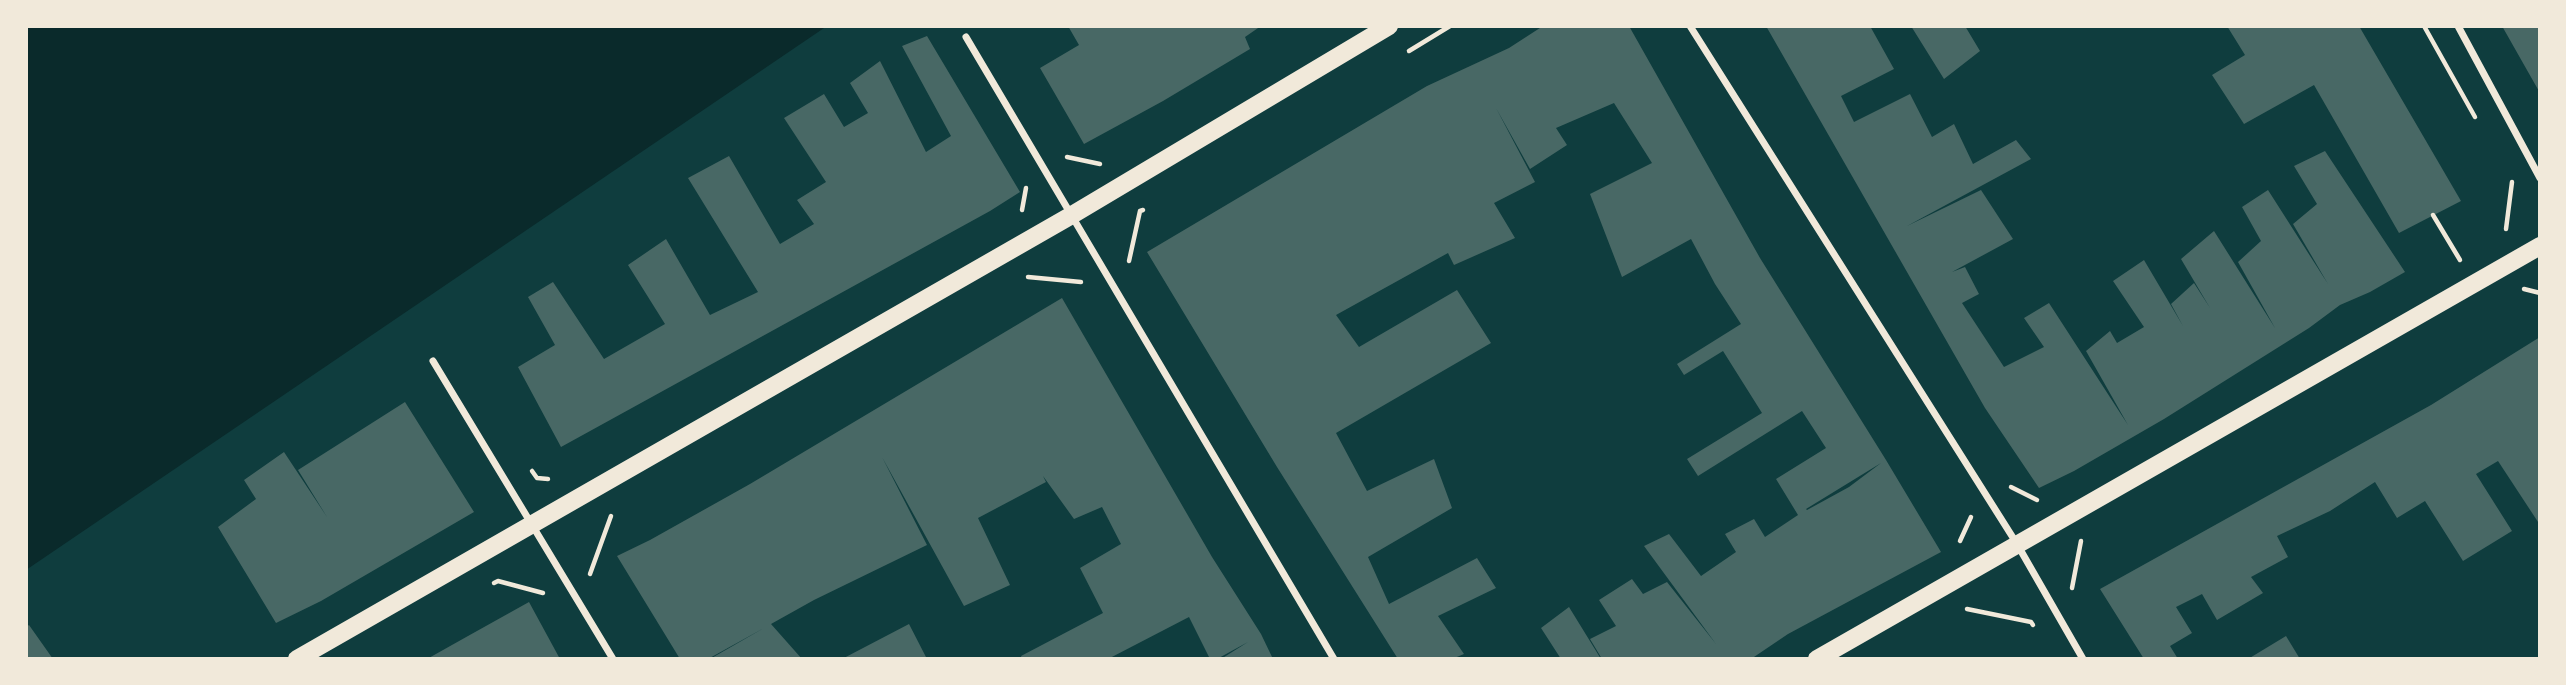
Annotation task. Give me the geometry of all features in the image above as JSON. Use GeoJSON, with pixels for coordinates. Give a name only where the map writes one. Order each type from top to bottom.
{"type":"FeatureCollection","features":[{"type":"Feature","properties":{"kind":"main road"},"geometry":{"type":"LineString","coordinates":[[297,659],[1072,215],[1389,26]]}},
{"type":"Feature","properties":{"kind":"main road"},"geometry":{"type":"LineString","coordinates":[[1817,659],[2540,246]]}},
{"type":"Feature","properties":{"kind":"street"},"geometry":{"type":"LineString","coordinates":[[1690,26],[2017,544],[2083,659]]}},
{"type":"Feature","properties":{"kind":"street"},"geometry":{"type":"LineString","coordinates":[[2458,26],[2540,178]]}},
{"type":"Feature","properties":{"kind":"street"},"geometry":{"type":"LineString","coordinates":[[966,37],[1334,659]]}},
{"type":"Feature","properties":{"kind":"street"},"geometry":{"type":"LineString","coordinates":[[433,361],[613,659]]}},
{"type":"Feature","properties":{"kind":"path"},"geometry":{"type":"LineString","coordinates":[[2424,26],[2479,123]]}},
{"type":"Feature","properties":{"kind":"path"},"geometry":{"type":"LineString","coordinates":[[1061,145],[1068,157],[1112,167]]}},
{"type":"Feature","properties":{"kind":"path"},"geometry":{"type":"LineString","coordinates":[[2505,242],[2513,183],[2506,171]]}},
{"type":"Feature","properties":{"kind":"path"},"geometry":{"type":"LineString","coordinates":[[1020,222],[1027,182]]}},
{"type":"Feature","properties":{"kind":"path"},"geometry":{"type":"LineString","coordinates":[[2433,215],[2474,283]]}},
{"type":"Feature","properties":{"kind":"path"},"geometry":{"type":"LineString","coordinates":[[1018,282],[1030,276],[1081,282],[1088,294]]}},
{"type":"Feature","properties":{"kind":"path"},"geometry":{"type":"LineString","coordinates":[[529,466],[537,478],[550,479]]}},
{"type":"Feature","properties":{"kind":"path"},"geometry":{"type":"LineString","coordinates":[[2006,485],[2046,505]]}},
{"type":"Feature","properties":{"kind":"path"},"geometry":{"type":"LineString","coordinates":[[1958,546],[1975,509]]}},
{"type":"Feature","properties":{"kind":"path"},"geometry":{"type":"LineString","coordinates":[[589,579],[608,518],[621,511]]}},
{"type":"Feature","properties":{"kind":"path"},"geometry":{"type":"LineString","coordinates":[[2070,601],[2082,537]]}},
{"type":"Feature","properties":{"kind":"path"},"geometry":{"type":"LineString","coordinates":[[487,587],[498,581],[551,595]]}},
{"type":"Feature","properties":{"kind":"path"},"geometry":{"type":"LineString","coordinates":[[1956,615],[1967,609],[2031,622],[2037,631]]}},
{"type":"Feature","properties":{"kind":"water"},"geometry":{"type":"Polygon","coordinates":[[[26,26],[827,26],[26,570],[26,26]]]}},
{"type":"Feature","properties":{"kind":"building"},"geometry":{"type":"Polygon","coordinates":[[[1068,26],[1261,26],[1245,37],[1250,49],[1084,144],[1040,68],[1079,45],[1068,26]]]}},
{"type":"Feature","properties":{"kind":"building"},"geometry":{"type":"Polygon","coordinates":[[[1543,26],[1629,26],[1760,258],[1941,552],[1788,634],[1751,659],[1602,659],[1590,639],[1616,626],[1599,600],[1632,579],[1643,594],[1667,582],[1716,644],[1644,546],[1669,534],[1701,576],[1736,552],[1725,534],[1754,519],[1765,537],[1798,515],[1776,479],[1826,448],[1802,411],[1698,476],[1687,459],[1762,413],[1723,351],[1684,375],[1677,364],[1741,324],[1715,284],[1691,239],[1622,277],[1590,194],[1652,163],[1614,103],[1556,128],[1567,145],[1530,169],[1496,108],[1535,182],[1494,203],[1515,238],[1454,265],[1448,253],[1336,315],[1359,347],[1457,290],[1491,343],[1336,433],[1367,491],[1434,459],[1452,508],[1368,557],[1389,604],[1477,558],[1496,588],[1438,616],[1464,654],[1452,659],[1398,659],[1277,467],[1147,252],[1427,86],[1509,48],[1543,26]],[[1881,463],[1806,509],[1807,510],[1849,487],[1881,463]]]}},
{"type":"Feature","properties":{"kind":"building"},"geometry":{"type":"Polygon","coordinates":[[[1766,26],[1870,26],[1894,69],[1841,96],[1854,122],[1910,94],[1932,137],[1954,124],[1973,164],[2016,140],[2031,159],[1907,226],[1981,190],[2013,239],[1952,272],[1965,267],[1979,294],[1962,303],[2004,367],[2044,347],[2024,318],[2049,303],[2128,425],[2086,351],[2110,331],[2117,343],[2144,327],[2113,281],[2144,260],[2183,326],[2171,304],[2194,283],[2210,308],[2181,259],[2214,231],[2275,328],[2238,262],[2261,241],[2242,207],[2268,190],[2328,284],[2293,224],[2317,204],[2294,166],[2325,151],[2405,272],[2340,305],[2309,328],[2164,419],[2039,488],[1985,408],[1766,26]]]}},
{"type":"Feature","properties":{"kind":"building"},"geometry":{"type":"Polygon","coordinates":[[[1911,26],[1965,26],[1980,51],[1944,79],[1911,26]]]}},
{"type":"Feature","properties":{"kind":"building"},"geometry":{"type":"Polygon","coordinates":[[[2227,26],[2359,26],[2461,201],[2399,233],[2314,85],[2244,124],[2212,75],[2245,55],[2227,26]]]}},
{"type":"Feature","properties":{"kind":"building"},"geometry":{"type":"Polygon","coordinates":[[[2502,26],[2540,26],[2540,93],[2502,26]]]}},
{"type":"Feature","properties":{"kind":"building"},"geometry":{"type":"Polygon","coordinates":[[[927,36],[1020,192],[561,447],[518,367],[555,345],[528,297],[553,282],[604,359],[665,324],[628,265],[666,239],[710,315],[758,292],[688,178],[729,156],[780,244],[814,224],[797,200],[826,182],[784,118],[824,94],[844,127],[868,113],[850,83],[880,61],[926,152],[951,136],[902,46],[927,36]]]}},
{"type":"Feature","properties":{"kind":"building"},"geometry":{"type":"Polygon","coordinates":[[[1062,298],[1212,557],[1261,634],[1273,659],[1221,659],[1248,642],[1217,659],[1210,659],[1189,617],[1108,659],[1022,659],[1021,656],[1103,613],[1080,568],[1121,544],[1102,507],[1074,519],[1043,476],[1046,482],[978,518],[1010,585],[964,606],[882,457],[927,545],[771,624],[802,659],[710,659],[764,628],[708,659],[680,659],[617,556],[750,484],[1062,298]]]}},
{"type":"Feature","properties":{"kind":"building"},"geometry":{"type":"Polygon","coordinates":[[[2540,337],[2540,525],[2498,461],[2476,474],[2512,531],[2463,561],[2425,501],[2397,518],[2375,482],[2330,511],[2277,536],[2288,557],[2251,577],[2263,593],[2217,620],[2202,594],[2176,607],[2192,633],[2170,646],[2178,659],[2144,659],[2100,589],[2431,405],[2540,337]]]}},
{"type":"Feature","properties":{"kind":"building"},"geometry":{"type":"Polygon","coordinates":[[[405,402],[474,512],[321,601],[276,623],[218,527],[256,499],[244,480],[284,452],[327,517],[298,470],[405,402]]]}},
{"type":"Feature","properties":{"kind":"building"},"geometry":{"type":"Polygon","coordinates":[[[529,602],[560,659],[427,659],[468,636],[529,602]]]}},
{"type":"Feature","properties":{"kind":"building"},"geometry":{"type":"Polygon","coordinates":[[[1569,607],[1601,659],[1561,659],[1541,628],[1569,607]]]}},
{"type":"Feature","properties":{"kind":"building"},"geometry":{"type":"Polygon","coordinates":[[[909,624],[927,659],[842,659],[909,624]]]}},
{"type":"Feature","properties":{"kind":"building"},"geometry":{"type":"Polygon","coordinates":[[[29,625],[53,659],[26,659],[26,627],[29,625]]]}},
{"type":"Feature","properties":{"kind":"building"},"geometry":{"type":"Polygon","coordinates":[[[2286,636],[2300,659],[2248,659],[2286,636]]]}}]}
